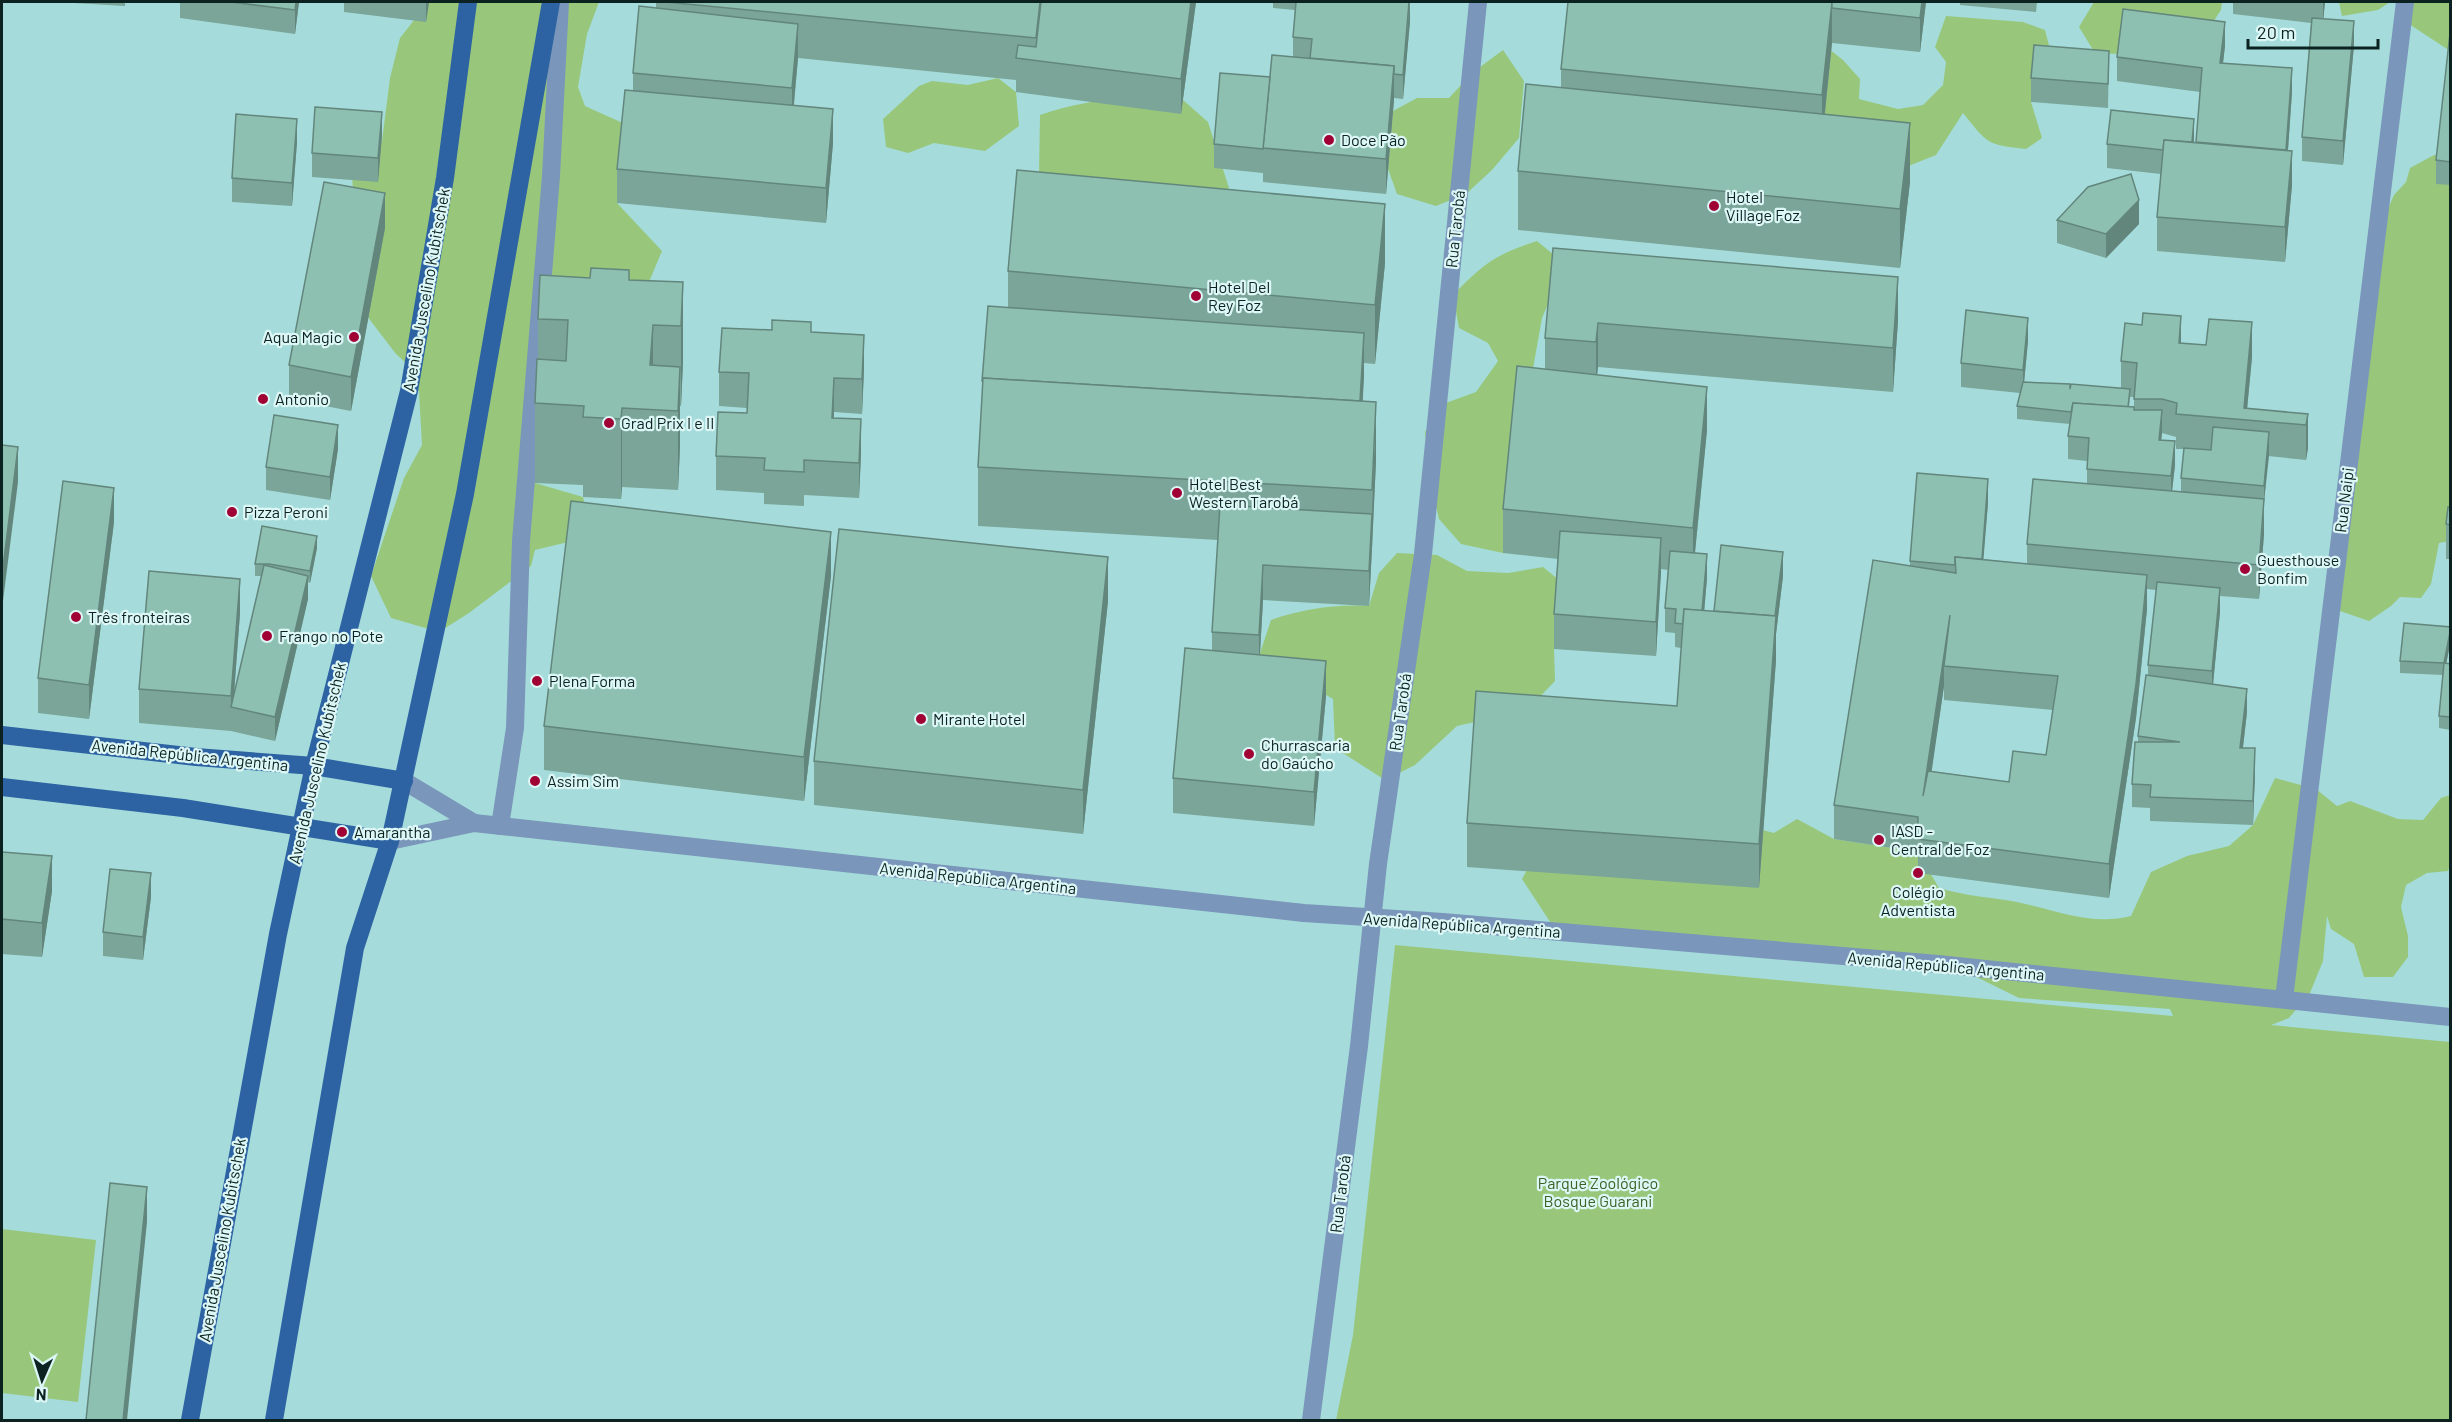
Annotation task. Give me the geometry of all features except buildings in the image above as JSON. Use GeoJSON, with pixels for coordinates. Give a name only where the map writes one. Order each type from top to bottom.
{"type":"FeatureCollection","features":[{"type":"Feature","properties":{"kind":"main road","name":"Avenida Juscelino Kubitschek"},"geometry":{"type":"LineString","coordinates":[[190,1420],[276,946],[314,766],[409,391],[445,178],[468,2]]}},
{"type":"Feature","properties":{"kind":"main road"},"geometry":{"type":"LineString","coordinates":[[274,1420],[355,948],[390,842],[465,494],[551,2]]}},
{"type":"Feature","properties":{"kind":"main road","name":"Avenida República Argentina"},"geometry":{"type":"LineString","coordinates":[[2,735],[196,757],[314,766],[404,781]]}},
{"type":"Feature","properties":{"kind":"main road","name":"Avenida República Argentina"},"geometry":{"type":"LineString","coordinates":[[2,787],[302,825],[390,842]]}},
{"type":"Feature","properties":{"kind":"street"},"geometry":{"type":"LineString","coordinates":[[500,826],[515,728],[521,541],[551,176],[560,2]]}},
{"type":"Feature","properties":{"kind":"street","name":"Rua Tarobá"},"geometry":{"type":"LineString","coordinates":[[1311,1420],[1359,1046],[1371,918],[1423,554],[1478,2]]}},
{"type":"Feature","properties":{"kind":"street","name":"Rua Naipi"},"geometry":{"type":"LineString","coordinates":[[2284,999],[2405,2]]}},
{"type":"Feature","properties":{"kind":"street","name":"Avenida República Argentina"},"geometry":{"type":"LineString","coordinates":[[404,781],[474,823]]}},
{"type":"Feature","properties":{"kind":"street","name":"Avenida República Argentina"},"geometry":{"type":"LineString","coordinates":[[390,842],[474,823],[1304,913],[1443,922],[1938,964],[2451,1017]]}},
{"type":"Feature","properties":{"kind":"green space"},"geometry":{"type":"Polygon","coordinates":[[[420,2],[599,2],[587,34],[578,87],[585,106],[625,124],[617,203],[662,251],[649,282],[535,483],[583,497],[593,536],[535,550],[531,566],[469,613],[439,632],[391,618],[371,576],[404,478],[422,445],[419,392],[406,363],[396,354],[360,307],[352,174],[382,141],[390,78],[400,38],[418,15],[420,2]]]}},
{"type":"Feature","properties":{"kind":"green space"},"geometry":{"type":"Polygon","coordinates":[[[2094,2],[2222,2],[2221,10],[2206,33],[2120,54],[2095,53],[2079,27],[2094,2]]]}},
{"type":"Feature","properties":{"kind":"green space"},"geometry":{"type":"Polygon","coordinates":[[[2339,2],[2390,2],[2378,10],[2342,16],[2339,2]]]}},
{"type":"Feature","properties":{"kind":"green space"},"geometry":{"type":"Polygon","coordinates":[[[2407,2],[2450,2],[2450,51],[2406,22],[2407,2]]]}},
{"type":"Feature","properties":{"kind":"green space"},"geometry":{"type":"Polygon","coordinates":[[[1946,16],[2023,22],[2045,30],[2051,53],[2031,102],[2042,138],[2026,149],[1996,144],[1984,137],[1963,113],[1936,155],[1901,169],[1842,156],[1765,46],[1819,41],[1843,60],[1860,79],[1859,99],[1898,109],[1923,105],[1943,85],[1946,62],[1935,47],[1946,16]]]}},
{"type":"Feature","properties":{"kind":"green space"},"geometry":{"type":"Polygon","coordinates":[[[1503,50],[1524,81],[1519,138],[1492,170],[1466,194],[1436,206],[1397,194],[1388,169],[1393,111],[1417,98],[1449,98],[1472,73],[1503,50]]]}},
{"type":"Feature","properties":{"kind":"green space"},"geometry":{"type":"Polygon","coordinates":[[[998,78],[1016,92],[1019,126],[985,151],[934,143],[908,153],[886,147],[883,119],[919,86],[932,81],[968,85],[998,78]]]}},
{"type":"Feature","properties":{"kind":"green space"},"geometry":{"type":"Polygon","coordinates":[[[1133,93],[1183,100],[1208,122],[1229,188],[1205,204],[1039,173],[1040,115],[1133,93]]]}},
{"type":"Feature","properties":{"kind":"green space"},"geometry":{"type":"Polygon","coordinates":[[[2450,153],[2450,541],[2439,543],[2431,584],[2421,598],[2400,597],[2369,621],[2340,611],[2381,224],[2394,195],[2406,182],[2410,168],[2434,155],[2450,153]]]}},
{"type":"Feature","properties":{"kind":"green space"},"geometry":{"type":"Polygon","coordinates":[[[1537,241],[1565,264],[1542,318],[1529,391],[1525,533],[1503,553],[1461,544],[1439,519],[1431,485],[1425,432],[1443,404],[1476,392],[1498,361],[1488,343],[1459,328],[1453,295],[1491,261],[1537,241]]]}},
{"type":"Feature","properties":{"kind":"green space"},"geometry":{"type":"Polygon","coordinates":[[[1397,553],[1437,555],[1467,571],[1508,573],[1543,567],[1559,580],[1554,649],[1555,681],[1534,703],[1493,718],[1457,726],[1415,765],[1385,780],[1335,748],[1333,699],[1259,656],[1271,620],[1319,608],[1369,606],[1379,573],[1397,553]]]}},
{"type":"Feature","properties":{"kind":"green space","name":"Parque Zoológico Bosque Guarani"},"geometry":{"type":"Polygon","coordinates":[[[2275,778],[2316,789],[2337,806],[2350,801],[2398,819],[2423,820],[2441,798],[2450,795],[2450,864],[2448,871],[2427,873],[2406,885],[2401,907],[2408,936],[2408,957],[2393,977],[2364,977],[2354,944],[2331,929],[2327,916],[2323,961],[2310,993],[2289,1018],[2271,1025],[2450,1042],[2450,1420],[1336,1420],[1353,1335],[1395,945],[2173,1016],[2170,1009],[2019,998],[1950,964],[1556,931],[1522,879],[1548,831],[1727,821],[1774,833],[1797,819],[1834,839],[1918,852],[1939,888],[2017,902],[2074,916],[2116,919],[2131,916],[2151,872],[2187,856],[2229,846],[2253,825],[2275,778]]]}},
{"type":"Feature","properties":{"kind":"green space"},"geometry":{"type":"Polygon","coordinates":[[[2,1229],[96,1240],[78,1402],[2,1393],[2,1229]]]}},
{"type":"Feature","properties":{"kind":"place","name":"Doce Pão"},"geometry":{"type":"Point","coordinates":[1329,140]}},
{"type":"Feature","properties":{"kind":"place","name":"Hotel Village Foz"},"geometry":{"type":"Point","coordinates":[1714,206]}},
{"type":"Feature","properties":{"kind":"place","name":"Hotel Del Rey Foz"},"geometry":{"type":"Point","coordinates":[1196,296]}},
{"type":"Feature","properties":{"kind":"place","name":"Aqua Magic"},"geometry":{"type":"Point","coordinates":[354,337]}},
{"type":"Feature","properties":{"kind":"place","name":"Antonio"},"geometry":{"type":"Point","coordinates":[263,399]}},
{"type":"Feature","properties":{"kind":"place","name":"Grad Prix I e II"},"geometry":{"type":"Point","coordinates":[609,423]}},
{"type":"Feature","properties":{"kind":"place","name":"Hotel Best Western Tarobá"},"geometry":{"type":"Point","coordinates":[1177,493]}},
{"type":"Feature","properties":{"kind":"place","name":"Pizza Peroni"},"geometry":{"type":"Point","coordinates":[232,512]}},
{"type":"Feature","properties":{"kind":"place","name":"Guesthouse Bonfim"},"geometry":{"type":"Point","coordinates":[2245,569]}},
{"type":"Feature","properties":{"kind":"place","name":"Três fronteiras"},"geometry":{"type":"Point","coordinates":[76,617]}},
{"type":"Feature","properties":{"kind":"place","name":"Frango no Pote"},"geometry":{"type":"Point","coordinates":[267,636]}},
{"type":"Feature","properties":{"kind":"place","name":"Plena Forma"},"geometry":{"type":"Point","coordinates":[537,681]}},
{"type":"Feature","properties":{"kind":"place","name":"Mirante Hotel"},"geometry":{"type":"Point","coordinates":[921,719]}},
{"type":"Feature","properties":{"kind":"place","name":"Churrascaria do Gaúcho"},"geometry":{"type":"Point","coordinates":[1249,754]}},
{"type":"Feature","properties":{"kind":"place","name":"Assim Sim"},"geometry":{"type":"Point","coordinates":[535,781]}},
{"type":"Feature","properties":{"kind":"place","name":"Amarantha"},"geometry":{"type":"Point","coordinates":[342,832]}},
{"type":"Feature","properties":{"kind":"place","name":"IASD - Central de Foz"},"geometry":{"type":"Point","coordinates":[1879,840]}},
{"type":"Feature","properties":{"kind":"place","name":"Colégio Adventista"},"geometry":{"type":"Point","coordinates":[1918,873]}}]}
